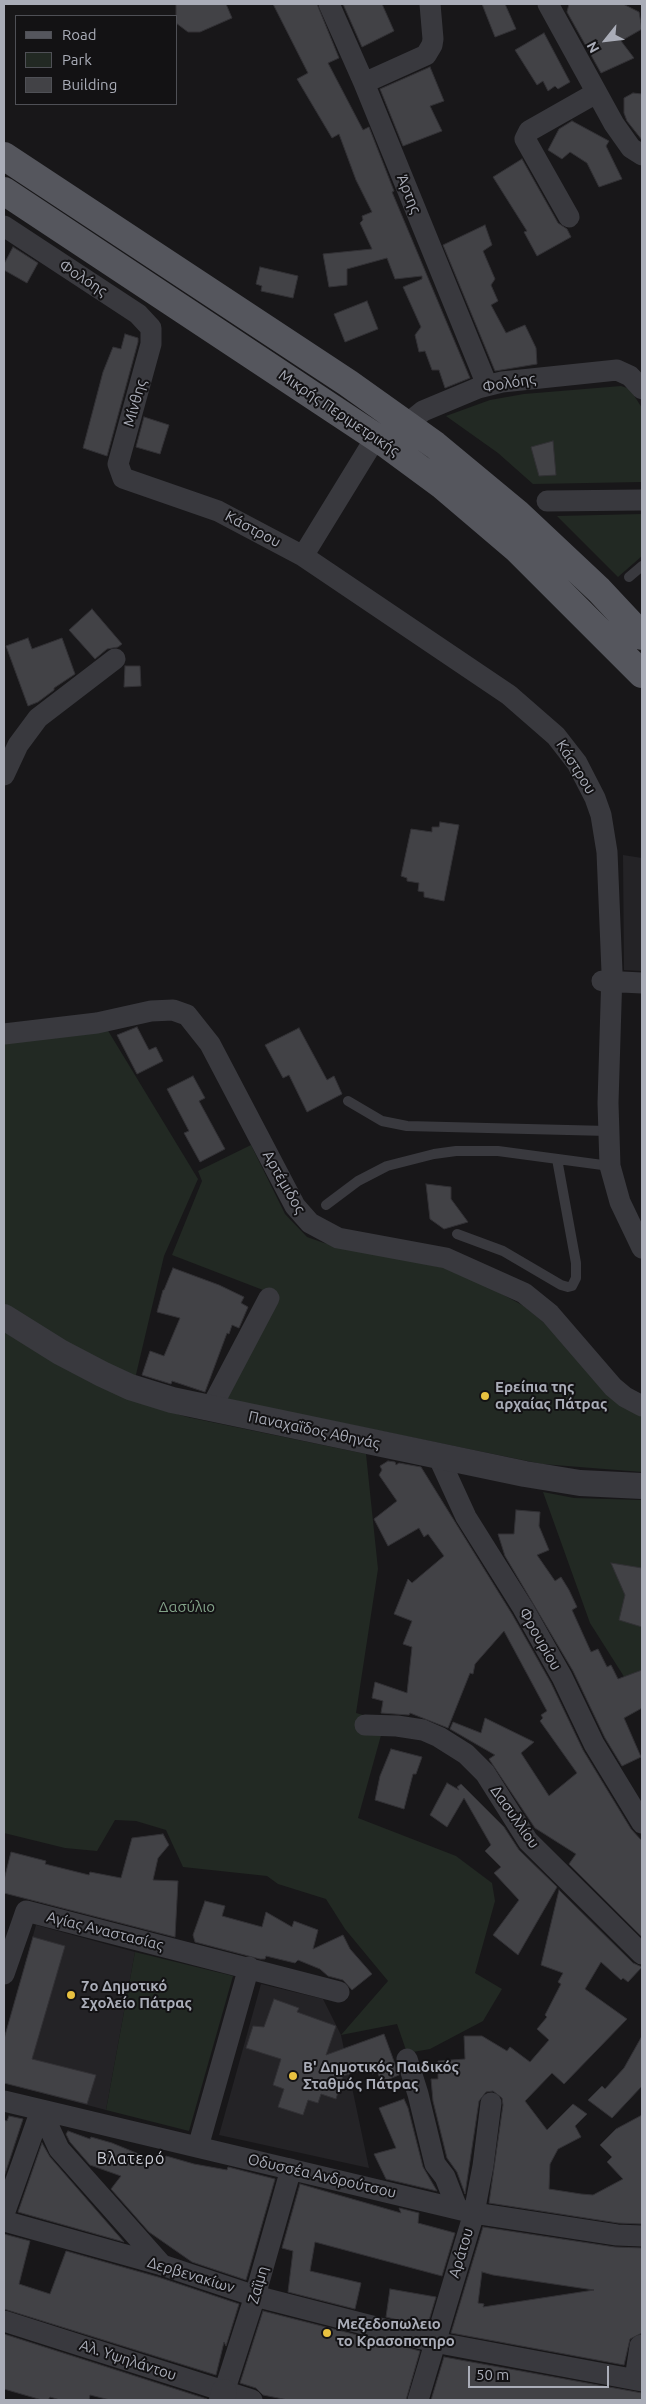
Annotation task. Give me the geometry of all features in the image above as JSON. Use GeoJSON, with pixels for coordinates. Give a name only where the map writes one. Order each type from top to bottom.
{"type":"FeatureCollection","features":[{"type":"Feature","properties":{"kind":"main road","name":"Μικρής Περιμετρικής"},"geometry":{"type":"LineString","coordinates":[[4,156],[340,377],[469,472],[517,513],[599,590],[642,636]]}},
{"type":"Feature","properties":{"kind":"main road","name":"Μικρής Περιμετρικής"},"geometry":{"type":"LineString","coordinates":[[4,190],[381,440],[443,486],[517,549],[642,674]]}},
{"type":"Feature","properties":{"kind":"street","name":"Άρτης"},"geometry":{"type":"LineString","coordinates":[[329,4],[364,83],[487,385]]}},
{"type":"Feature","properties":{"kind":"street"},"geometry":{"type":"LineString","coordinates":[[364,83],[426,55],[432,45],[430,4]]}},
{"type":"Feature","properties":{"kind":"street"},"geometry":{"type":"LineString","coordinates":[[548,4],[596,93],[625,140],[642,156]]}},
{"type":"Feature","properties":{"kind":"street"},"geometry":{"type":"LineString","coordinates":[[569,217],[525,139],[530,131],[596,93]]}},
{"type":"Feature","properties":{"kind":"street","name":"Φολόης"},"geometry":{"type":"LineString","coordinates":[[4,226],[138,314],[149,325],[152,337]]}},
{"type":"Feature","properties":{"kind":"street","name":"Μίνθης"},"geometry":{"type":"LineString","coordinates":[[119,469],[119,456],[152,337]]}},
{"type":"Feature","properties":{"kind":"street","name":"Φολόης"},"geometry":{"type":"LineString","coordinates":[[303,556],[381,440],[423,411],[487,385],[521,379],[612,370],[624,373],[642,389]]}},
{"type":"Feature","properties":{"kind":"street","name":"Κάστρου"},"geometry":{"type":"LineString","coordinates":[[119,469],[126,480],[218,511],[303,556],[509,696],[545,724],[566,748],[587,779],[598,806],[605,834],[609,875],[607,981],[610,1166],[620,1202],[642,1248]]}},
{"type":"Feature","properties":{"kind":"street"},"geometry":{"type":"LineString","coordinates":[[547,501],[642,500]]}},
{"type":"Feature","properties":{"kind":"street"},"geometry":{"type":"LineString","coordinates":[[4,775],[18,745],[38,718],[115,659]]}},
{"type":"Feature","properties":{"kind":"street"},"geometry":{"type":"LineString","coordinates":[[607,981],[642,983]]}},
{"type":"Feature","properties":{"kind":"street","name":"Αρτέμιδος"},"geometry":{"type":"LineString","coordinates":[[4,1034],[97,1023],[151,1010],[173,1010],[187,1015],[210,1044],[291,1200],[310,1223],[338,1238],[446,1258],[524,1294],[550,1314],[613,1386],[642,1406]]}},
{"type":"Feature","properties":{"kind":"street"},"geometry":{"type":"LineString","coordinates":[[212,1408],[269,1298]]}},
{"type":"Feature","properties":{"kind":"street","name":"Παναχαΐδος Αθηνάς"},"geometry":{"type":"LineString","coordinates":[[4,1317],[67,1356],[122,1384],[172,1400],[562,1480],[642,1486]]}},
{"type":"Feature","properties":{"kind":"street","name":"Φρουρίου"},"geometry":{"type":"LineString","coordinates":[[438,1456],[466,1517],[523,1608],[562,1677],[594,1744],[642,1823]]}},
{"type":"Feature","properties":{"kind":"street","name":"Δασυλλίου"},"geometry":{"type":"LineString","coordinates":[[365,1725],[397,1726],[423,1730],[439,1737],[466,1754],[485,1773],[528,1841],[642,1954]]}},
{"type":"Feature","properties":{"kind":"street","name":"Αγίας Αναστασίας"},"geometry":{"type":"LineString","coordinates":[[4,1971],[26,1911],[249,1967],[339,1992]]}},
{"type":"Feature","properties":{"kind":"street"},"geometry":{"type":"LineString","coordinates":[[198,2147],[249,1967]]}},
{"type":"Feature","properties":{"kind":"street"},"geometry":{"type":"LineString","coordinates":[[407,2059],[418,2094],[435,2164],[465,2211]]}},
{"type":"Feature","properties":{"kind":"street","name":"Οδυσσέα Ανδρούτσου"},"geometry":{"type":"LineString","coordinates":[[4,2101],[465,2211],[617,2235],[642,2236]]}},
{"type":"Feature","properties":{"kind":"street","name":"Αράτου"},"geometry":{"type":"LineString","coordinates":[[418,2400],[434,2342],[465,2211],[483,2166],[491,2103]]}},
{"type":"Feature","properties":{"kind":"street"},"geometry":{"type":"LineString","coordinates":[[4,2214],[41,2110]]}},
{"type":"Feature","properties":{"kind":"street"},"geometry":{"type":"LineString","coordinates":[[41,2110],[59,2149],[162,2265]]}},
{"type":"Feature","properties":{"kind":"street","name":"Ζαΐμη"},"geometry":{"type":"LineString","coordinates":[[223,2396],[255,2296],[291,2169]]}},
{"type":"Feature","properties":{"kind":"street","name":"Δερβενακίων"},"geometry":{"type":"LineString","coordinates":[[4,2221],[162,2265],[255,2296],[434,2342],[639,2380]]}},
{"type":"Feature","properties":{"kind":"street","name":"Αλ. Υψηλάντου"},"geometry":{"type":"LineString","coordinates":[[4,2321],[132,2360],[223,2396],[252,2400]]}},
{"type":"Feature","properties":{"kind":"street"},"geometry":{"type":"LineString","coordinates":[[639,2380],[640,2346],[642,2345]]}},
{"type":"Feature","properties":{"kind":"lane"},"geometry":{"type":"LineString","coordinates":[[629,577],[642,566]]}},
{"type":"Feature","properties":{"kind":"lane"},"geometry":{"type":"LineString","coordinates":[[348,1101],[382,1121],[407,1126],[608,1131]]}},
{"type":"Feature","properties":{"kind":"lane"},"geometry":{"type":"LineString","coordinates":[[326,1205],[373,1173],[387,1166],[434,1154],[489,1150],[610,1166]]}},
{"type":"Feature","properties":{"kind":"lane"},"geometry":{"type":"LineString","coordinates":[[457,1234],[503,1250],[561,1285],[572,1286],[576,1278],[576,1263],[557,1159]]}},
{"type":"Feature","properties":{"kind":"shaded area"},"geometry":{"type":"Polygon","coordinates":[[[623,855],[642,858],[642,971],[624,970],[623,855]]]}},
{"type":"Feature","properties":{"kind":"shaded area","name":"7ο Δημοτικό Σχολείο Πάτρας"},"geometry":{"type":"Polygon","coordinates":[[[36,1925],[135,1952],[106,2110],[4,2083],[4,2039],[36,1925]]]}},
{"type":"Feature","properties":{"kind":"shaded area","name":"Β' Δημοτικός Παιδικός Σταθμός Πάτρας"},"geometry":{"type":"Polygon","coordinates":[[[261,1984],[323,1999],[341,2035],[369,2168],[219,2135],[261,1984]]]}},
{"type":"Feature","properties":{"kind":"green space"},"geometry":{"type":"Polygon","coordinates":[[[621,386],[630,389],[642,408],[642,482],[533,484],[498,453],[446,416],[490,400],[524,394],[621,386]]]}},
{"type":"Feature","properties":{"kind":"green space"},"geometry":{"type":"Polygon","coordinates":[[[642,514],[642,556],[618,577],[557,516],[642,514]]]}},
{"type":"Feature","properties":{"kind":"green space","name":"Δασύλιο"},"geometry":{"type":"Polygon","coordinates":[[[107,1029],[198,1179],[164,1256],[130,1400],[187,1417],[366,1454],[378,1569],[356,1713],[385,1721],[358,1818],[456,1856],[492,1883],[495,1901],[475,1973],[502,1989],[483,2021],[430,2049],[407,2053],[397,2024],[341,2035],[388,1981],[345,1929],[326,1899],[278,1884],[267,1876],[183,1867],[166,1830],[136,1821],[115,1820],[97,1851],[65,1848],[4,1833],[4,1042],[107,1029]]]}},
{"type":"Feature","properties":{"kind":"green space"},"geometry":{"type":"Polygon","coordinates":[[[251,1145],[285,1214],[307,1237],[324,1243],[445,1268],[483,1284],[524,1306],[542,1321],[642,1414],[642,1472],[542,1464],[225,1399],[276,1295],[172,1255],[202,1181],[198,1171],[251,1145]]]}},
{"type":"Feature","properties":{"kind":"green space"},"geometry":{"type":"Polygon","coordinates":[[[543,1492],[574,1498],[642,1500],[642,1705],[590,1623],[543,1492]]]}},
{"type":"Feature","properties":{"kind":"green space"},"geometry":{"type":"Polygon","coordinates":[[[135,1952],[233,1976],[189,2131],[106,2110],[135,1952]]]}},
{"type":"Feature","properties":{"kind":"building"},"geometry":{"type":"Polygon","coordinates":[[[176,4],[226,4],[232,18],[200,32],[188,32],[178,24],[178,15],[176,15],[176,4]]]}},
{"type":"Feature","properties":{"kind":"building"},"geometry":{"type":"Polygon","coordinates":[[[273,4],[317,4],[339,58],[328,63],[363,130],[369,127],[394,191],[392,192],[470,378],[445,388],[439,370],[432,370],[425,351],[419,352],[415,335],[421,327],[403,287],[422,279],[422,276],[395,279],[387,258],[347,269],[347,285],[329,287],[323,254],[372,249],[360,223],[363,220],[362,216],[372,212],[356,180],[339,134],[332,138],[297,79],[308,73],[273,4]]]}},
{"type":"Feature","properties":{"kind":"building"},"geometry":{"type":"Polygon","coordinates":[[[343,4],[382,4],[394,31],[362,47],[343,4]]]}},
{"type":"Feature","properties":{"kind":"building"},"geometry":{"type":"Polygon","coordinates":[[[482,4],[505,4],[516,29],[495,37],[482,4]]]}},
{"type":"Feature","properties":{"kind":"building"},"geometry":{"type":"Polygon","coordinates":[[[569,4],[623,4],[639,12],[642,29],[621,41],[634,58],[601,73],[567,12],[569,4]]]}},
{"type":"Feature","properties":{"kind":"building"},"geometry":{"type":"Polygon","coordinates":[[[544,33],[570,82],[558,89],[555,86],[548,91],[543,81],[537,85],[515,50],[544,33]]]}},
{"type":"Feature","properties":{"kind":"building"},"geometry":{"type":"Polygon","coordinates":[[[430,67],[444,101],[430,106],[442,131],[403,146],[380,89],[430,67]]]}},
{"type":"Feature","properties":{"kind":"building"},"geometry":{"type":"Polygon","coordinates":[[[633,93],[642,94],[642,140],[627,121],[624,113],[624,98],[633,93]]]}},
{"type":"Feature","properties":{"kind":"building"},"geometry":{"type":"Polygon","coordinates":[[[572,121],[609,141],[606,146],[622,179],[599,187],[587,163],[570,152],[562,159],[548,150],[559,129],[572,121]]]}},
{"type":"Feature","properties":{"kind":"building"},"geometry":{"type":"Polygon","coordinates":[[[522,159],[558,223],[567,229],[571,237],[537,256],[524,232],[527,231],[493,177],[522,159]]]}},
{"type":"Feature","properties":{"kind":"building"},"geometry":{"type":"Polygon","coordinates":[[[485,225],[492,245],[483,251],[495,279],[491,285],[498,301],[491,305],[506,333],[525,325],[536,348],[537,364],[495,371],[443,245],[485,225]]]}},
{"type":"Feature","properties":{"kind":"building"},"geometry":{"type":"Polygon","coordinates":[[[13,247],[38,263],[27,283],[4,270],[4,264],[13,247]]]}},
{"type":"Feature","properties":{"kind":"building"},"geometry":{"type":"Polygon","coordinates":[[[260,267],[298,276],[293,298],[261,291],[262,286],[256,284],[260,267]]]}},
{"type":"Feature","properties":{"kind":"building"},"geometry":{"type":"Polygon","coordinates":[[[367,301],[378,329],[345,342],[334,314],[367,301]]]}},
{"type":"Feature","properties":{"kind":"building"},"geometry":{"type":"Polygon","coordinates":[[[125,334],[138,338],[138,342],[107,456],[83,448],[103,372],[113,347],[121,349],[125,334]]]}},
{"type":"Feature","properties":{"kind":"building"},"geometry":{"type":"Polygon","coordinates":[[[144,417],[169,425],[160,454],[136,447],[144,417]]]}},
{"type":"Feature","properties":{"kind":"building"},"geometry":{"type":"Polygon","coordinates":[[[553,441],[556,475],[539,476],[531,447],[553,441]]]}},
{"type":"Feature","properties":{"kind":"building"},"geometry":{"type":"Polygon","coordinates":[[[92,609],[122,644],[118,647],[107,649],[95,659],[69,630],[92,609]]]}},
{"type":"Feature","properties":{"kind":"building"},"geometry":{"type":"Polygon","coordinates":[[[28,638],[32,649],[62,638],[75,674],[54,688],[54,690],[38,702],[28,706],[6,646],[28,638]]]}},
{"type":"Feature","properties":{"kind":"building"},"geometry":{"type":"Polygon","coordinates":[[[125,666],[140,666],[141,686],[124,687],[125,666]]]}},
{"type":"Feature","properties":{"kind":"building"},"geometry":{"type":"Polygon","coordinates":[[[440,822],[459,825],[444,901],[424,897],[424,892],[418,891],[419,883],[407,881],[407,878],[401,876],[411,829],[432,832],[432,827],[439,827],[440,822]]]}},
{"type":"Feature","properties":{"kind":"building"},"geometry":{"type":"Polygon","coordinates":[[[137,1027],[149,1050],[156,1047],[163,1061],[137,1074],[117,1035],[137,1027]]]}},
{"type":"Feature","properties":{"kind":"building"},"geometry":{"type":"Polygon","coordinates":[[[299,1028],[327,1080],[334,1076],[342,1094],[307,1112],[289,1075],[283,1078],[265,1045],[299,1028]]]}},
{"type":"Feature","properties":{"kind":"building"},"geometry":{"type":"Polygon","coordinates":[[[193,1076],[205,1098],[199,1101],[225,1149],[200,1162],[184,1133],[189,1131],[167,1089],[193,1076]]]}},
{"type":"Feature","properties":{"kind":"building"},"geometry":{"type":"Polygon","coordinates":[[[426,1184],[451,1187],[451,1199],[468,1222],[444,1229],[430,1219],[426,1184]]]}},
{"type":"Feature","properties":{"kind":"building"},"geometry":{"type":"Polygon","coordinates":[[[173,1268],[219,1285],[244,1297],[241,1303],[248,1307],[239,1328],[232,1325],[229,1334],[227,1333],[205,1392],[172,1381],[171,1384],[142,1375],[150,1351],[164,1356],[180,1318],[157,1312],[163,1290],[173,1268]]]}},
{"type":"Feature","properties":{"kind":"building"},"geometry":{"type":"Polygon","coordinates":[[[388,1461],[395,1462],[396,1465],[399,1463],[421,1467],[512,1614],[551,1683],[583,1750],[631,1829],[642,1841],[642,1937],[569,1864],[576,1854],[535,1828],[489,1759],[495,1755],[450,1729],[453,1722],[481,1733],[485,1718],[534,1742],[521,1753],[549,1796],[577,1773],[540,1721],[543,1718],[541,1715],[547,1711],[504,1631],[475,1664],[473,1674],[470,1673],[448,1728],[410,1713],[409,1715],[381,1713],[383,1701],[372,1698],[375,1682],[407,1693],[412,1647],[403,1644],[412,1621],[394,1614],[408,1579],[412,1583],[444,1556],[428,1534],[424,1537],[419,1528],[388,1546],[374,1519],[397,1501],[379,1475],[382,1470],[380,1466],[388,1461]]]}},
{"type":"Feature","properties":{"kind":"building"},"geometry":{"type":"Polygon","coordinates":[[[516,1510],[540,1512],[539,1526],[549,1550],[537,1555],[555,1581],[561,1577],[569,1590],[577,1607],[572,1610],[591,1652],[598,1649],[607,1667],[611,1665],[618,1679],[642,1670],[642,1708],[624,1718],[641,1757],[622,1766],[605,1738],[573,1671],[505,1556],[498,1534],[514,1534],[516,1510]]]}},
{"type":"Feature","properties":{"kind":"building"},"geometry":{"type":"Polygon","coordinates":[[[611,1563],[642,1568],[642,1627],[619,1620],[625,1595],[611,1563]]]}},
{"type":"Feature","properties":{"kind":"building"},"geometry":{"type":"Polygon","coordinates":[[[391,1749],[422,1757],[416,1774],[413,1774],[404,1809],[375,1800],[380,1776],[391,1749]]]}},
{"type":"Feature","properties":{"kind":"building"},"geometry":{"type":"Polygon","coordinates":[[[447,1783],[459,1790],[457,1787],[461,1784],[504,1827],[519,1850],[557,1887],[518,1955],[493,1935],[519,1900],[494,1873],[501,1867],[485,1851],[491,1845],[464,1798],[447,1827],[430,1815],[447,1783]]]}},
{"type":"Feature","properties":{"kind":"building"},"geometry":{"type":"Polygon","coordinates":[[[163,1834],[169,1845],[158,1858],[153,1880],[178,1881],[175,1937],[4,1893],[4,1880],[11,1852],[46,1861],[45,1864],[89,1875],[90,1872],[121,1878],[132,1838],[163,1834]]]}},
{"type":"Feature","properties":{"kind":"building"},"geometry":{"type":"Polygon","coordinates":[[[559,1890],[633,1963],[642,1967],[628,1982],[623,1978],[621,1980],[601,1962],[585,1989],[627,2019],[564,2084],[552,2073],[525,2101],[547,2130],[573,2104],[587,2114],[575,2126],[581,2137],[558,2149],[550,2164],[549,2189],[581,2194],[593,2195],[623,2179],[607,2162],[612,2157],[600,2145],[616,2129],[642,2115],[642,2224],[618,2223],[489,2203],[503,2105],[502,2098],[493,2091],[486,2092],[479,2101],[465,2194],[457,2172],[447,2158],[433,2101],[431,2079],[438,2079],[438,2061],[465,2059],[464,2036],[482,2036],[507,2051],[510,2047],[530,2062],[549,2040],[537,2029],[547,2017],[545,2015],[561,1984],[558,1982],[563,1973],[541,1965],[559,1890]]]}},
{"type":"Feature","properties":{"kind":"building"},"geometry":{"type":"Polygon","coordinates":[[[205,1901],[225,1906],[222,1916],[262,1927],[266,1912],[292,1927],[294,1921],[318,1930],[313,1949],[343,1935],[350,1949],[372,1974],[352,1990],[343,1980],[328,1976],[320,1969],[298,1960],[295,1963],[266,1956],[265,1959],[260,1959],[195,1942],[193,1935],[205,1901]]]}},
{"type":"Feature","properties":{"kind":"building"},"geometry":{"type":"Polygon","coordinates":[[[33,1937],[65,1946],[32,2059],[96,2075],[87,2104],[4,2083],[4,2039],[33,1937]]]}},
{"type":"Feature","properties":{"kind":"building"},"geometry":{"type":"Polygon","coordinates":[[[274,1999],[299,2008],[297,2012],[336,2026],[326,2055],[384,2034],[399,2075],[382,2082],[377,2072],[372,2074],[369,2068],[343,2076],[336,2099],[321,2094],[318,2103],[308,2100],[303,2115],[278,2107],[284,2089],[273,2085],[281,2059],[246,2048],[253,2026],[264,2027],[274,1999]]]}},
{"type":"Feature","properties":{"kind":"building"},"geometry":{"type":"Polygon","coordinates":[[[642,2036],[642,2086],[612,2118],[588,2100],[602,2086],[605,2089],[624,2068],[642,2036]]]}},
{"type":"Feature","properties":{"kind":"building"},"geometry":{"type":"Polygon","coordinates":[[[404,2099],[423,2167],[437,2191],[386,2179],[374,2154],[396,2148],[379,2108],[404,2099]]]}},
{"type":"Feature","properties":{"kind":"building"},"geometry":{"type":"Polygon","coordinates":[[[9,2116],[23,2119],[4,2177],[4,2120],[7,2121],[9,2116]]]}},
{"type":"Feature","properties":{"kind":"building"},"geometry":{"type":"Polygon","coordinates":[[[68,2131],[90,2139],[91,2137],[112,2143],[146,2157],[149,2153],[163,2162],[166,2156],[194,2164],[227,2170],[228,2167],[275,2179],[246,2280],[192,2262],[149,2232],[111,2189],[121,2176],[90,2165],[70,2142],[66,2134],[68,2131]]]}},
{"type":"Feature","properties":{"kind":"building"},"geometry":{"type":"Polygon","coordinates":[[[42,2143],[50,2157],[124,2242],[18,2212],[42,2143]]]}},
{"type":"Feature","properties":{"kind":"building"},"geometry":{"type":"Polygon","coordinates":[[[300,2184],[401,2213],[399,2208],[419,2213],[418,2223],[455,2233],[442,2276],[315,2242],[310,2271],[361,2283],[355,2309],[288,2292],[293,2251],[282,2248],[300,2184]]]}},
{"type":"Feature","properties":{"kind":"building"},"geometry":{"type":"Polygon","coordinates":[[[483,2227],[615,2247],[642,2248],[642,2333],[630,2339],[624,2365],[451,2333],[483,2227]],[[482,2272],[478,2303],[484,2304],[483,2307],[594,2290],[482,2272]]]}},
{"type":"Feature","properties":{"kind":"building"},"geometry":{"type":"Polygon","coordinates":[[[4,2234],[30,2241],[19,2284],[50,2294],[66,2251],[158,2277],[239,2304],[226,2346],[224,2342],[216,2375],[4,2309],[4,2234]]]}},
{"type":"Feature","properties":{"kind":"building"},"geometry":{"type":"Polygon","coordinates":[[[390,2289],[436,2297],[427,2327],[386,2317],[390,2289]]]}},
{"type":"Feature","properties":{"kind":"building"},"geometry":{"type":"Polygon","coordinates":[[[263,2311],[420,2351],[406,2400],[288,2400],[263,2395],[256,2388],[240,2383],[263,2311]]]}},
{"type":"Feature","properties":{"kind":"building"},"geometry":{"type":"Polygon","coordinates":[[[4,2334],[207,2400],[110,2400],[90,2395],[89,2400],[60,2400],[50,2397],[48,2400],[42,2400],[4,2389],[4,2334]]]}},
{"type":"Feature","properties":{"kind":"building"},"geometry":{"type":"Polygon","coordinates":[[[444,2357],[642,2393],[642,2400],[431,2400],[444,2357]]]}},
{"type":"Feature","properties":{"kind":"place","name":"Ερείπια της αρχαίας Πάτρας"},"geometry":{"type":"Point","coordinates":[485,1396]}},
{"type":"Feature","properties":{"kind":"place","name":"7ο Δημοτικό Σχολείο Πάτρας"},"geometry":{"type":"Point","coordinates":[71,1995]}},
{"type":"Feature","properties":{"kind":"place","name":"Β' Δημοτικός Παιδικός Σταθμός Πάτρας"},"geometry":{"type":"Point","coordinates":[293,2076]}},
{"type":"Feature","properties":{"kind":"place","name":"Μεζεδοπωλειο το Κρασοποτηρο"},"geometry":{"type":"Point","coordinates":[327,2333]}},
{"type":"Feature","properties":{"kind":"district","name":"Βλατερό"},"geometry":{"type":"Point","coordinates":[131,2159]}}]}
